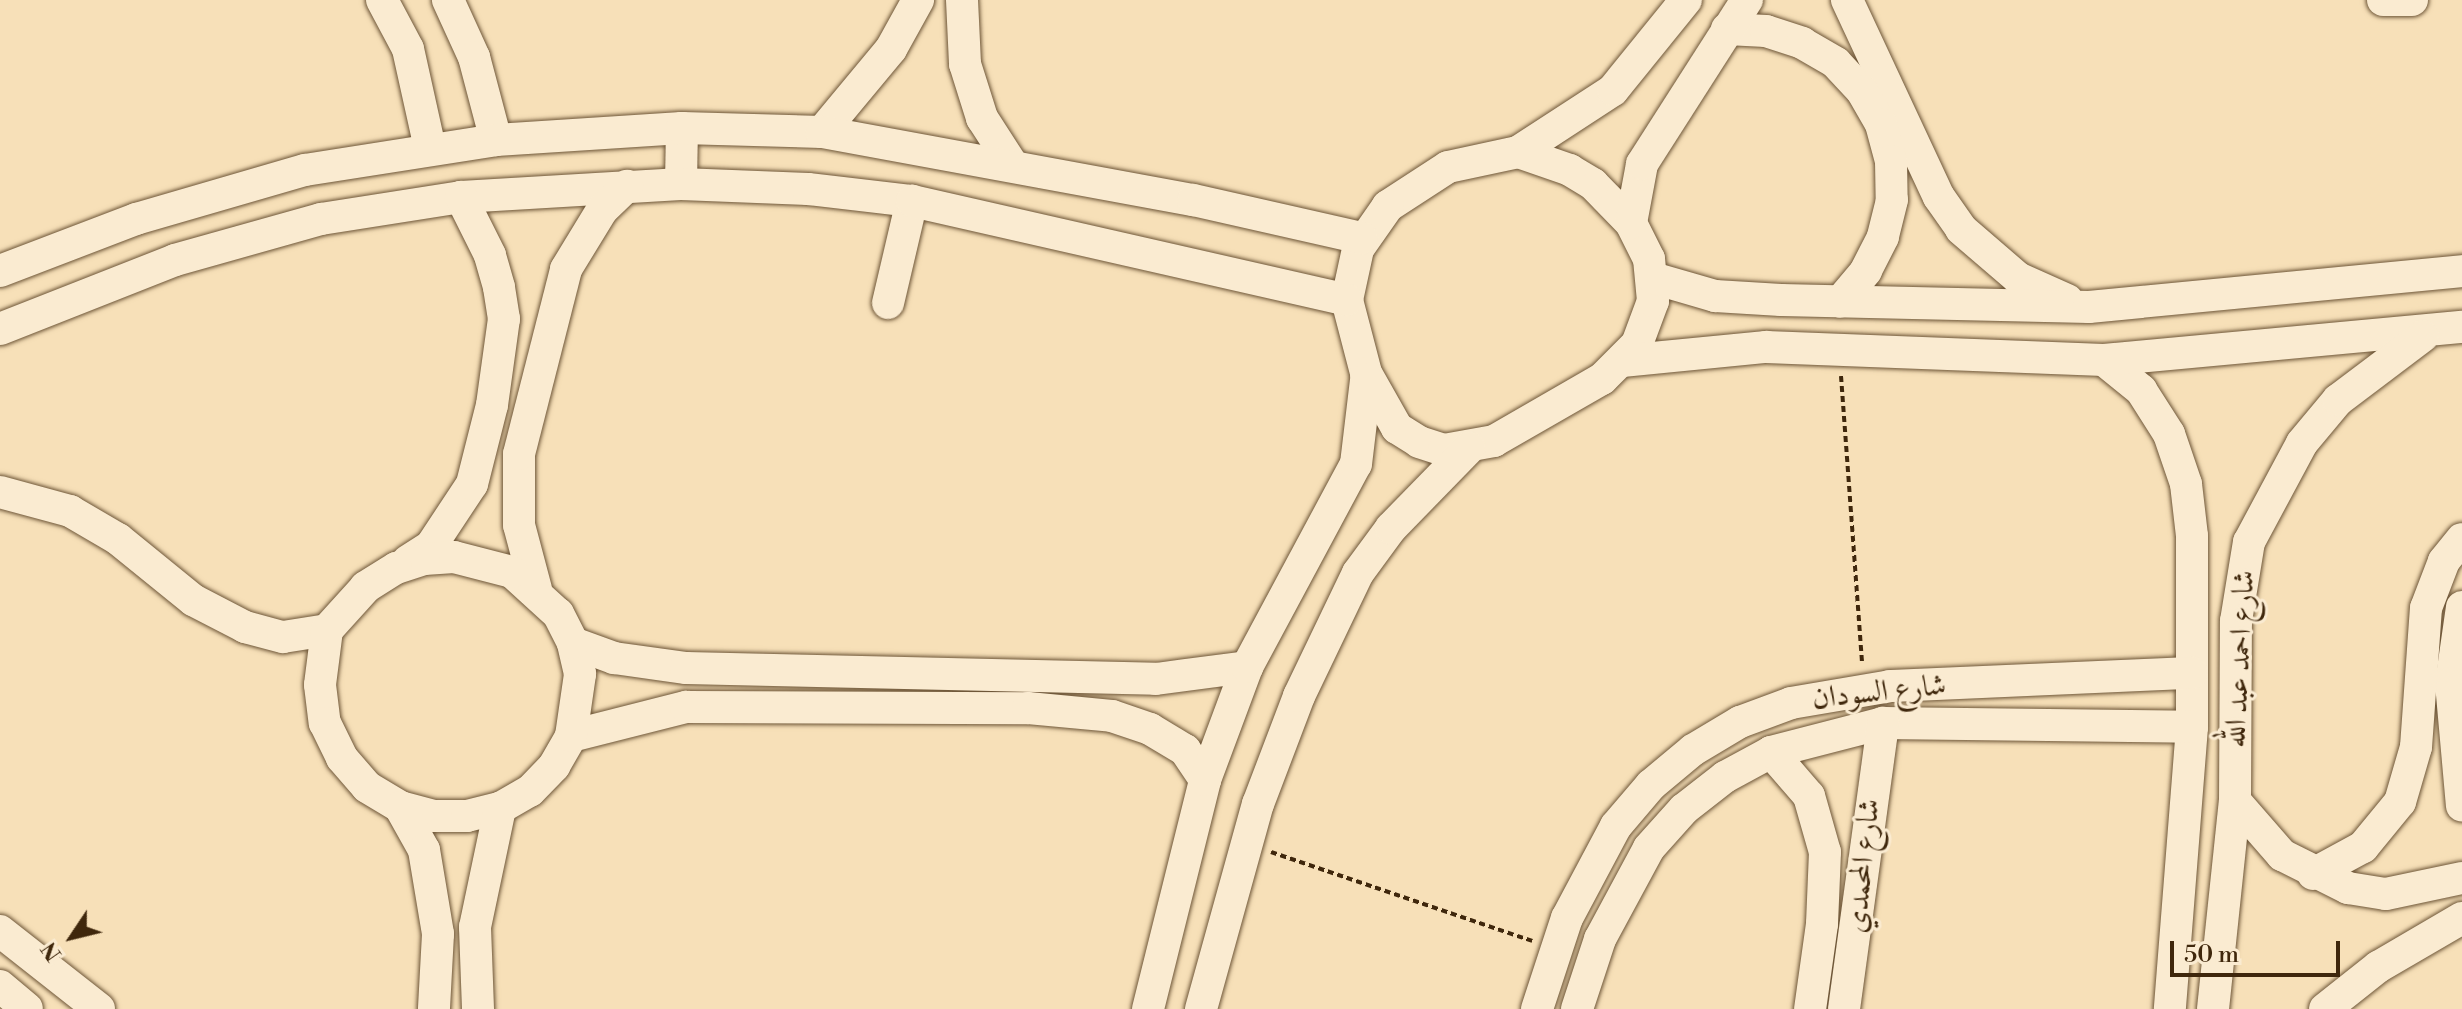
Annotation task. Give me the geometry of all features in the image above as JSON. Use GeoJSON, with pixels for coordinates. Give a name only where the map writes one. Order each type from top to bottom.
{"type":"FeatureCollection","features":[{"type":"Feature","properties":{"kind":"street"},"geometry":{"type":"LineString","coordinates":[[382,0],[408,49],[430,148]]}},
{"type":"Feature","properties":{"kind":"street"},"geometry":{"type":"LineString","coordinates":[[448,0],[474,57],[496,140]]}},
{"type":"Feature","properties":{"kind":"street"},"geometry":{"type":"LineString","coordinates":[[822,132],[891,49],[918,0]]}},
{"type":"Feature","properties":{"kind":"street"},"geometry":{"type":"LineString","coordinates":[[962,0],[965,64],[982,118],[1013,166]]}},
{"type":"Feature","properties":{"kind":"street"},"geometry":{"type":"LineString","coordinates":[[1518,152],[1582,177],[1631,223],[1653,278],[1647,324],[1622,361],[1524,427],[1469,448],[1444,450],[1419,442],[1397,428],[1366,373],[1347,300],[1362,238],[1388,206],[1417,184],[1448,167],[1518,152],[1613,90],[1686,0]]}},
{"type":"Feature","properties":{"kind":"street"},"geometry":{"type":"LineString","coordinates":[[1631,223],[1642,164],[1654,139],[1747,0]]}},
{"type":"Feature","properties":{"kind":"street"},"geometry":{"type":"LineString","coordinates":[[1847,0],[1939,197],[1961,229],[2018,278],[2089,307]]}},
{"type":"Feature","properties":{"kind":"street"},"geometry":{"type":"LineString","coordinates":[[2383,0],[2412,0]]}},
{"type":"Feature","properties":{"kind":"street"},"geometry":{"type":"LineString","coordinates":[[1727,29],[1766,31],[1825,56],[1862,91],[1881,124],[1891,161],[1889,212],[1866,271],[1840,302]]}},
{"type":"Feature","properties":{"kind":"street"},"geometry":{"type":"LineString","coordinates":[[681,184],[682,128]]}},
{"type":"Feature","properties":{"kind":"street"},"geometry":{"type":"LineString","coordinates":[[0,271],[136,219],[305,170],[496,140],[682,128],[822,132],[1013,166],[1362,238]]}},
{"type":"Feature","properties":{"kind":"street"},"geometry":{"type":"LineString","coordinates":[[0,329],[98,287],[253,236],[461,197],[681,184],[808,189],[912,201],[1347,300]]}},
{"type":"Feature","properties":{"kind":"street"},"geometry":{"type":"LineString","coordinates":[[461,197],[490,255],[504,319],[492,405],[472,484],[454,517],[431,546],[366,587],[327,630],[320,685],[325,723],[342,758],[367,787],[400,807],[433,816],[467,816],[500,808],[538,783],[571,736],[580,690],[573,643],[536,589],[519,525],[519,454],[566,269],[602,210],[627,186]]}},
{"type":"Feature","properties":{"kind":"street"},"geometry":{"type":"LineString","coordinates":[[244,188],[253,236]]}},
{"type":"Feature","properties":{"kind":"street"},"geometry":{"type":"LineString","coordinates":[[888,303],[912,201]]}},
{"type":"Feature","properties":{"kind":"street"},"geometry":{"type":"LineString","coordinates":[[1653,278],[1715,296],[2089,307],[2462,271]]}},
{"type":"Feature","properties":{"kind":"street"},"geometry":{"type":"LineString","coordinates":[[1622,361],[1708,350],[2104,360],[2462,327]]}},
{"type":"Feature","properties":{"kind":"street","name":"شارع احمد عبد الله"},"geometry":{"type":"LineString","coordinates":[[2213,1009],[2235,801],[2236,621],[2249,542],[2302,443],[2338,400],[2428,332]]}},
{"type":"Feature","properties":{"kind":"street","name":"شارع احمد عبد الله"},"geometry":{"type":"LineString","coordinates":[[2104,360],[2141,390],[2169,434],[2186,484],[2192,727],[2170,1009]]}},
{"type":"Feature","properties":{"kind":"street"},"geometry":{"type":"LineString","coordinates":[[1148,1009],[1205,780],[1247,667],[1356,464],[1365,423],[1366,373]]}},
{"type":"Feature","properties":{"kind":"street"},"geometry":{"type":"LineString","coordinates":[[1201,1009],[1246,844],[1299,696],[1358,573],[1391,528],[1469,448]]}},
{"type":"Feature","properties":{"kind":"street"},"geometry":{"type":"LineString","coordinates":[[0,492],[70,511],[118,539],[193,600],[245,627],[283,637],[327,630]]}},
{"type":"Feature","properties":{"kind":"street"},"geometry":{"type":"LineString","coordinates":[[2313,874],[2363,847],[2400,802],[2416,747],[2426,608],[2444,561],[2462,539]]}},
{"type":"Feature","properties":{"kind":"street"},"geometry":{"type":"LineString","coordinates":[[396,568],[454,557],[512,572],[536,589]]}},
{"type":"Feature","properties":{"kind":"street"},"geometry":{"type":"LineString","coordinates":[[2462,607],[2451,710],[2462,806]]}},
{"type":"Feature","properties":{"kind":"street"},"geometry":{"type":"LineString","coordinates":[[573,643],[614,658],[686,668],[1156,679],[1247,667]]}},
{"type":"Feature","properties":{"kind":"street","name":"شارع السودان"},"geometry":{"type":"LineString","coordinates":[[1537,1009],[1556,949],[1587,873],[1616,826],[1651,785],[1693,750],[1740,722],[1791,703],[1864,689],[2192,673]]}},
{"type":"Feature","properties":{"kind":"street"},"geometry":{"type":"LineString","coordinates":[[571,736],[686,707],[1043,709],[1112,716],[1150,729],[1185,750],[1205,780]]}},
{"type":"Feature","properties":{"kind":"street","name":"شارع السودان"},"geometry":{"type":"LineString","coordinates":[[1577,1009],[1600,939],[1649,848],[1714,785],[1771,752],[1883,723],[2192,727]]}},
{"type":"Feature","properties":{"kind":"street","name":"شارع المحمدي"},"geometry":{"type":"LineString","coordinates":[[1844,1009],[1883,723]]}},
{"type":"Feature","properties":{"kind":"street","name":"شارع المحمدي"},"geometry":{"type":"LineString","coordinates":[[1771,752],[1809,796],[1825,852],[1822,924],[1810,1009]]}},
{"type":"Feature","properties":{"kind":"street"},"geometry":{"type":"LineString","coordinates":[[2235,801],[2256,830],[2313,874],[2348,888],[2386,894],[2462,878]]}},
{"type":"Feature","properties":{"kind":"street"},"geometry":{"type":"LineString","coordinates":[[400,807],[424,850],[435,891],[434,1009]]}},
{"type":"Feature","properties":{"kind":"street"},"geometry":{"type":"LineString","coordinates":[[478,1009],[477,913],[500,808]]}},
{"type":"Feature","properties":{"kind":"street"},"geometry":{"type":"LineString","coordinates":[[2325,1009],[2378,967],[2462,918]]}},
{"type":"Feature","properties":{"kind":"street"},"geometry":{"type":"LineString","coordinates":[[0,931],[99,1009]]}},
{"type":"Feature","properties":{"kind":"street"},"geometry":{"type":"LineString","coordinates":[[0,986],[27,1009]]}},
{"type":"Feature","properties":{"kind":"path"},"geometry":{"type":"LineString","coordinates":[[1839,351],[1864,689]]}},
{"type":"Feature","properties":{"kind":"path"},"geometry":{"type":"LineString","coordinates":[[1246,844],[1556,949]]}}]}
